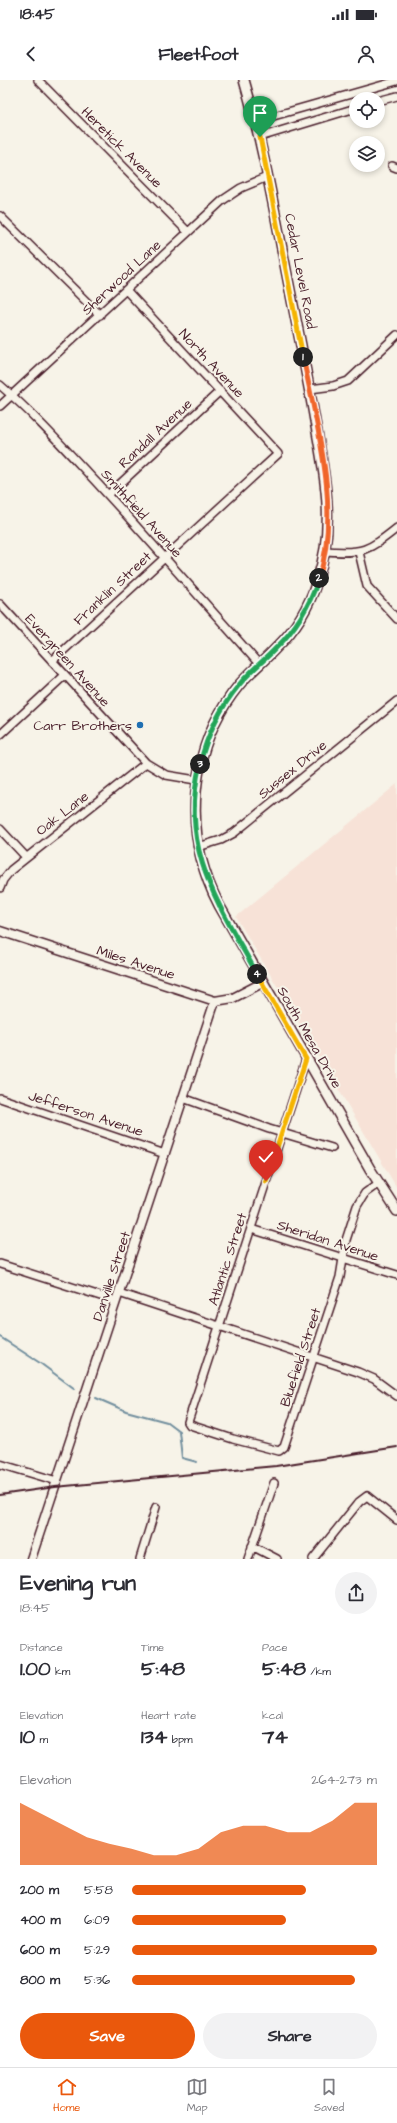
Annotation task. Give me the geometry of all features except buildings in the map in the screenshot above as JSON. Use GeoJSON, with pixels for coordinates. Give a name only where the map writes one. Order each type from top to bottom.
{"type":"FeatureCollection","features":[{"type":"Feature","properties":{"kind":"main road","name":"Cedar Level Road"},"geometry":{"type":"LineString","coordinates":[[196,780],[205,747],[218,716],[239,685],[286,638],[302,615],[315,589],[325,551],[328,502],[310,389],[260,137],[244,80]]}},
{"type":"Feature","properties":{"kind":"main road","name":"South Mesa Drive"},"geometry":{"type":"LineString","coordinates":[[196,780],[195,825],[198,847],[202,867],[214,896],[306,1059],[379,1183],[397,1210]]}},
{"type":"Feature","properties":{"kind":"street","name":"Heretick Avenue"},"geometry":{"type":"LineString","coordinates":[[38,80],[188,232]]}},
{"type":"Feature","properties":{"kind":"street"},"geometry":{"type":"LineString","coordinates":[[256,121],[397,81]]}},
{"type":"Feature","properties":{"kind":"street"},"geometry":{"type":"LineString","coordinates":[[385,99],[397,96]]}},
{"type":"Feature","properties":{"kind":"street"},"geometry":{"type":"LineString","coordinates":[[260,137],[349,110]]}},
{"type":"Feature","properties":{"kind":"street","name":"Sherwood Lane"},"geometry":{"type":"LineString","coordinates":[[0,406],[230,195],[268,177]]}},
{"type":"Feature","properties":{"kind":"street"},"geometry":{"type":"LineString","coordinates":[[0,216],[100,315]]}},
{"type":"Feature","properties":{"kind":"street","name":"North Avenue"},"geometry":{"type":"LineString","coordinates":[[126,290],[278,454]]}},
{"type":"Feature","properties":{"kind":"street"},"geometry":{"type":"LineString","coordinates":[[310,389],[333,386],[348,381],[397,335]]}},
{"type":"Feature","properties":{"kind":"street","name":"Smithfield Avenue"},"geometry":{"type":"LineString","coordinates":[[0,384],[108,495],[259,664]]}},
{"type":"Feature","properties":{"kind":"street","name":"Randall Avenue"},"geometry":{"type":"LineString","coordinates":[[108,495],[220,391]]}},
{"type":"Feature","properties":{"kind":"street","name":"Franklin Street"},"geometry":{"type":"LineString","coordinates":[[52,661],[278,454]]}},
{"type":"Feature","properties":{"kind":"street"},"geometry":{"type":"LineString","coordinates":[[325,551],[359,552],[377,543],[397,528]]}},
{"type":"Feature","properties":{"kind":"street"},"geometry":{"type":"LineString","coordinates":[[359,552],[367,586],[397,619]]}},
{"type":"Feature","properties":{"kind":"street","name":"Evergreen Avenue"},"geometry":{"type":"LineString","coordinates":[[0,604],[146,763],[166,775],[196,780]]}},
{"type":"Feature","properties":{"kind":"street"},"geometry":{"type":"LineString","coordinates":[[0,735],[65,675]]}},
{"type":"Feature","properties":{"kind":"street","name":"Sussex Drive"},"geometry":{"type":"LineString","coordinates":[[198,847],[214,843],[234,833],[397,701]]}},
{"type":"Feature","properties":{"kind":"street","name":"Oak Lane"},"geometry":{"type":"LineString","coordinates":[[0,888],[3,880],[10,870],[146,763]]}},
{"type":"Feature","properties":{"kind":"street"},"geometry":{"type":"LineString","coordinates":[[0,830],[26,857]]}},
{"type":"Feature","properties":{"kind":"street","name":"Miles Avenue"},"geometry":{"type":"LineString","coordinates":[[0,931],[215,1001],[233,998],[262,983]]}},
{"type":"Feature","properties":{"kind":"street","name":"Danville Street"},"geometry":{"type":"LineString","coordinates":[[31,1559],[215,1001]]}},
{"type":"Feature","properties":{"kind":"street","name":"Atlantic Street"},"geometry":{"type":"LineString","coordinates":[[188,1422],[306,1059]]}},
{"type":"Feature","properties":{"kind":"street","name":"Jefferson Avenue"},"geometry":{"type":"LineString","coordinates":[[0,1098],[165,1154]]}},
{"type":"Feature","properties":{"kind":"street"},"geometry":{"type":"LineString","coordinates":[[183,1098],[282,1133],[332,1148]]}},
{"type":"Feature","properties":{"kind":"street","name":"Bluefield Street"},"geometry":{"type":"LineString","coordinates":[[188,1422],[190,1425],[233,1439],[279,1451],[282,1449],[314,1358],[340,1277],[346,1240],[357,1206],[365,1193],[379,1183]]}},
{"type":"Feature","properties":{"kind":"street","name":"Sheridan Avenue"},"geometry":{"type":"LineString","coordinates":[[251,1229],[397,1275]]}},
{"type":"Feature","properties":{"kind":"street"},"geometry":{"type":"LineString","coordinates":[[0,1264],[116,1302]]}},
{"type":"Feature","properties":{"kind":"street"},"geometry":{"type":"LineString","coordinates":[[119,1293],[365,1374],[382,1384],[397,1396]]}},
{"type":"Feature","properties":{"kind":"street"},"geometry":{"type":"LineString","coordinates":[[0,1464],[57,1481]]}},
{"type":"Feature","properties":{"kind":"street"},"geometry":{"type":"LineString","coordinates":[[248,1559],[274,1483]]}},
{"type":"Feature","properties":{"kind":"street"},"geometry":{"type":"LineString","coordinates":[[313,1559],[359,1502],[367,1496],[397,1520]]}},
{"type":"Feature","properties":{"kind":"street"},"geometry":{"type":"LineString","coordinates":[[140,1559],[156,1507]]}},
{"type":"Feature","properties":{"kind":"street"},"geometry":{"type":"LineString","coordinates":[[252,1546],[277,1559]]}},
{"type":"Feature","properties":{"kind":"shaded area"},"geometry":{"type":"Polygon","coordinates":[[[397,784],[397,1188],[236,917],[397,784]]]}},
{"type":"Feature","properties":{"kind":"waterway"},"geometry":{"type":"LineString","coordinates":[[0,1337],[40,1363],[75,1389]]}},
{"type":"Feature","properties":{"kind":"waterway"},"geometry":{"type":"LineString","coordinates":[[96,1398],[126,1411],[167,1422],[179,1431],[182,1458],[197,1462]]}},
{"type":"Feature","properties":{"kind":"railway"},"geometry":{"type":"LineString","coordinates":[[0,1495],[55,1487],[276,1466],[397,1447]]}},
{"type":"Feature","properties":{"kind":"place","name":"Carr Brothers"},"geometry":{"type":"Point","coordinates":[140,725]}},
{"type":"Feature","properties":{"kind":"route"},"geometry":{"type":"LineString","coordinates":[[260,137],[326,477],[329,516],[328,530],[323,563],[315,589],[302,615],[294,628],[278,647],[239,685],[226,702],[212,728],[202,756],[196,780],[194,814],[199,855],[207,881],[262,983],[306,1059],[266,1181]]}}]}
